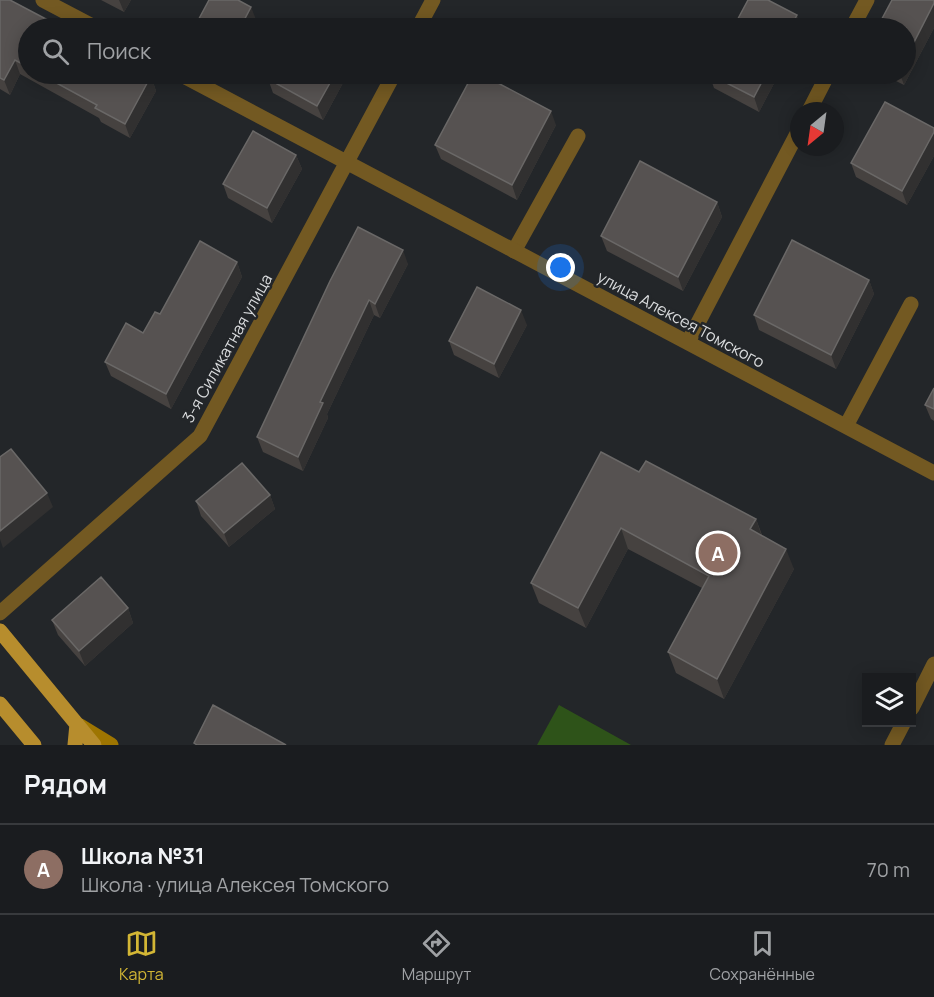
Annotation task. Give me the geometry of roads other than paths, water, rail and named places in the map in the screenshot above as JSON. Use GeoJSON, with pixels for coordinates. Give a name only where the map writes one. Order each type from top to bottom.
{"type":"FeatureCollection","features":[{"type":"Feature","properties":{"kind":"main road"},"geometry":{"type":"LineString","coordinates":[[0,631],[94,745]]}},
{"type":"Feature","properties":{"kind":"main road"},"geometry":{"type":"LineString","coordinates":[[0,704],[34,745]]}},
{"type":"Feature","properties":{"kind":"main road"},"geometry":{"type":"LineString","coordinates":[[75,745],[77,724]]}},
{"type":"Feature","properties":{"kind":"street"},"geometry":{"type":"LineString","coordinates":[[43,0],[77,18]]}},
{"type":"Feature","properties":{"kind":"street"},"geometry":{"type":"LineString","coordinates":[[423,18],[432,0]]}},
{"type":"Feature","properties":{"kind":"street"},"geometry":{"type":"LineString","coordinates":[[857,18],[867,0]]}},
{"type":"Feature","properties":{"kind":"street","name":"улица Алексея Томского"},"geometry":{"type":"LineString","coordinates":[[199,84],[934,473]]}},
{"type":"Feature","properties":{"kind":"street","name":"3-я Силикатная улица"},"geometry":{"type":"LineString","coordinates":[[0,613],[200,436],[389,84]]}},
{"type":"Feature","properties":{"kind":"street"},"geometry":{"type":"LineString","coordinates":[[814,102],[823,84]]}},
{"type":"Feature","properties":{"kind":"street"},"geometry":{"type":"LineString","coordinates":[[514,251],[578,136]]}},
{"type":"Feature","properties":{"kind":"street"},"geometry":{"type":"LineString","coordinates":[[688,342],[790,147]]}},
{"type":"Feature","properties":{"kind":"street"},"geometry":{"type":"LineString","coordinates":[[846,426],[911,304]]}},
{"type":"Feature","properties":{"kind":"street"},"geometry":{"type":"LineString","coordinates":[[916,700],[934,664]]}},
{"type":"Feature","properties":{"kind":"street"},"geometry":{"type":"LineString","coordinates":[[77,724],[111,745]]}},
{"type":"Feature","properties":{"kind":"street"},"geometry":{"type":"LineString","coordinates":[[892,745],[902,727]]}},
{"type":"Feature","properties":{"kind":"place","name":"Школа №31"},"geometry":{"type":"Point","coordinates":[718,553]}}]}
